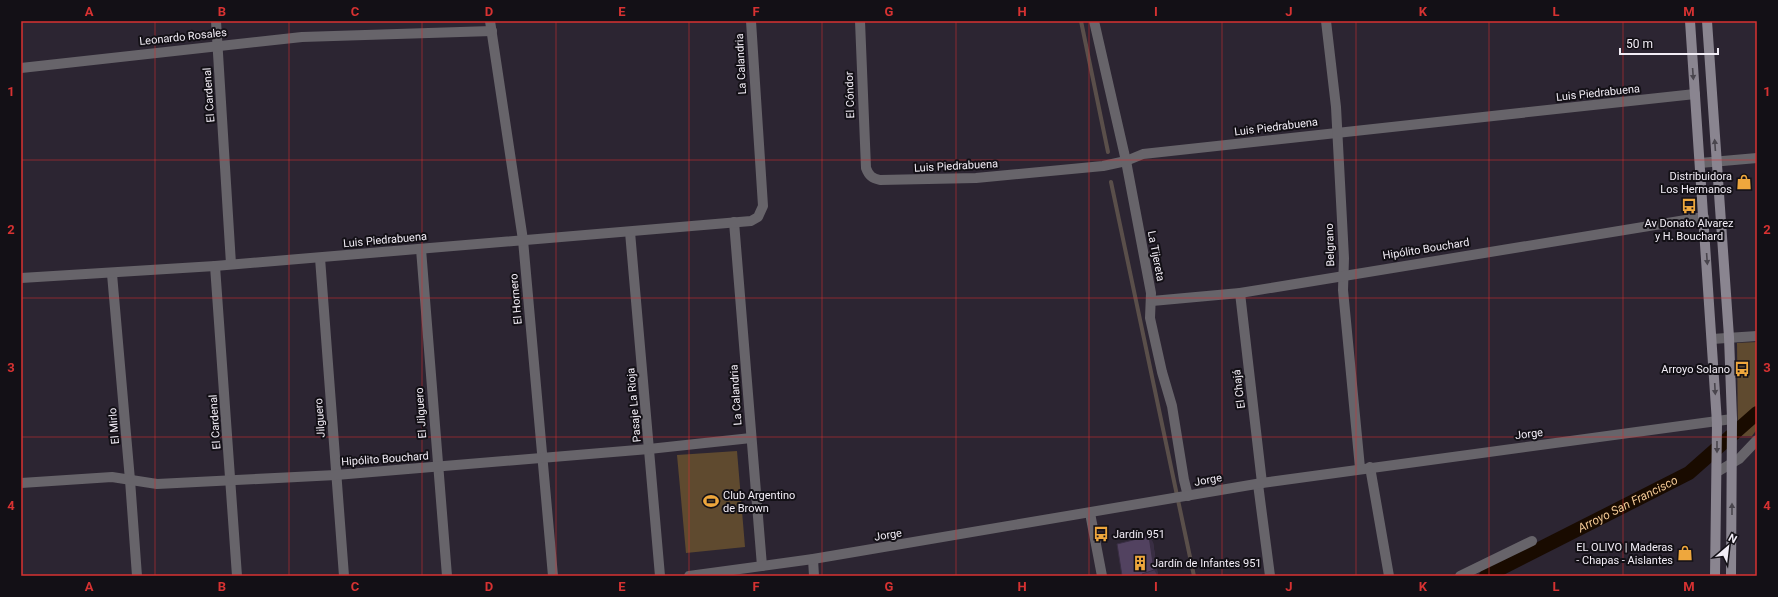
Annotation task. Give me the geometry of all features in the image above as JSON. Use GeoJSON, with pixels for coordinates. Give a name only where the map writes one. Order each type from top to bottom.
{"type":"FeatureCollection","features":[{"type":"Feature","properties":{"kind":"main road"},"geometry":{"type":"LineString","coordinates":[[1690,21],[1717,422],[1715,576]]}},
{"type":"Feature","properties":{"kind":"main road"},"geometry":{"type":"LineString","coordinates":[[1706,21],[1729,337],[1732,419],[1731,576]]}},
{"type":"Feature","properties":{"kind":"street","name":"El Cardenal"},"geometry":{"type":"LineString","coordinates":[[216,21],[231,264]]}},
{"type":"Feature","properties":{"kind":"street","name":"La Calandria"},"geometry":{"type":"LineString","coordinates":[[751,21],[763,206],[758,217],[752,221]]}},
{"type":"Feature","properties":{"kind":"street","name":"El Cóndor"},"geometry":{"type":"LineString","coordinates":[[860,21],[866,168]]}},
{"type":"Feature","properties":{"kind":"street","name":"La Tijereta"},"geometry":{"type":"LineString","coordinates":[[1094,21],[1126,161],[1152,301],[1150,318],[1162,372],[1172,406],[1184,480],[1185,496]]}},
{"type":"Feature","properties":{"kind":"street","name":"Belgrano"},"geometry":{"type":"LineString","coordinates":[[1326,21],[1337,132],[1343,290],[1365,468],[1389,576]]}},
{"type":"Feature","properties":{"kind":"street","name":"Leonardo Rosales"},"geometry":{"type":"LineString","coordinates":[[21,68],[302,36],[491,26]]}},
{"type":"Feature","properties":{"kind":"street","name":"El Hornero"},"geometry":{"type":"LineString","coordinates":[[491,26],[523,240],[553,576]]}},
{"type":"Feature","properties":{"kind":"street","name":"Luis Piedrabuena"},"geometry":{"type":"LineString","coordinates":[[866,168],[868,174],[873,178],[880,180],[916,181],[984,178],[1103,166],[1126,161],[1143,154],[1695,94]]}},
{"type":"Feature","properties":{"kind":"street"},"geometry":{"type":"LineString","coordinates":[[1700,163],[1757,158]]}},
{"type":"Feature","properties":{"kind":"street","name":"Hipólito Bouchard"},"geometry":{"type":"LineString","coordinates":[[1152,301],[1240,293],[1704,217]]}},
{"type":"Feature","properties":{"kind":"street","name":"Luis Piedrabuena"},"geometry":{"type":"LineString","coordinates":[[21,278],[112,274],[320,258],[752,221]]}},
{"type":"Feature","properties":{"kind":"street","name":"La Calandria"},"geometry":{"type":"LineString","coordinates":[[734,222],[762,566]]}},
{"type":"Feature","properties":{"kind":"street","name":"Pasaje La Rioja"},"geometry":{"type":"LineString","coordinates":[[630,232],[660,576]]}},
{"type":"Feature","properties":{"kind":"street","name":"El Jilguero"},"geometry":{"type":"LineString","coordinates":[[421,249],[437,468],[447,576]]}},
{"type":"Feature","properties":{"kind":"street","name":"Jilguero"},"geometry":{"type":"LineString","coordinates":[[320,258],[344,576]]}},
{"type":"Feature","properties":{"kind":"street","name":"El Cardenal"},"geometry":{"type":"LineString","coordinates":[[215,266],[237,576]]}},
{"type":"Feature","properties":{"kind":"street","name":"El Mirlo"},"geometry":{"type":"LineString","coordinates":[[112,274],[137,576]]}},
{"type":"Feature","properties":{"kind":"street","name":"El Chajá"},"geometry":{"type":"LineString","coordinates":[[1240,293],[1270,576]]}},
{"type":"Feature","properties":{"kind":"street"},"geometry":{"type":"LineString","coordinates":[[1712,339],[1757,336]]}},
{"type":"Feature","properties":{"kind":"street","name":"Jorge"},"geometry":{"type":"LineString","coordinates":[[689,576],[813,559],[1260,483],[1732,419]]}},
{"type":"Feature","properties":{"kind":"street","name":"Hipólito Bouchard"},"geometry":{"type":"LineString","coordinates":[[21,483],[112,477],[158,484],[231,481],[437,468],[650,449],[751,438]]}},
{"type":"Feature","properties":{"kind":"street"},"geometry":{"type":"LineString","coordinates":[[1717,472],[1743,456],[1757,440]]}},
{"type":"Feature","properties":{"kind":"street"},"geometry":{"type":"LineString","coordinates":[[1090,513],[1102,576]]}},
{"type":"Feature","properties":{"kind":"street"},"geometry":{"type":"LineString","coordinates":[[1460,576],[1532,541]]}},
{"type":"Feature","properties":{"kind":"street"},"geometry":{"type":"LineString","coordinates":[[813,559],[814,576]]}},
{"type":"Feature","properties":{"kind":"shaded area"},"geometry":{"type":"Polygon","coordinates":[[[1757,342],[1757,429],[1752,436],[1738,436],[1737,343],[1757,342]]]}},
{"type":"Feature","properties":{"kind":"shaded area","name":"Club Argentino de Brown"},"geometry":{"type":"Polygon","coordinates":[[[737,451],[745,547],[686,553],[677,455],[737,451]]]}},
{"type":"Feature","properties":{"kind":"building","name":"Jardín de Infantes 951"},"geometry":{"type":"Polygon","coordinates":[[[1149,536],[1154,570],[1142,574],[1142,576],[1122,576],[1117,544],[1149,536]]]}},
{"type":"Feature","properties":{"kind":"waterway"},"geometry":{"type":"LineString","coordinates":[[1081,21],[1108,152]]}},
{"type":"Feature","properties":{"kind":"waterway"},"geometry":{"type":"LineString","coordinates":[[1111,182],[1194,576]]}},
{"type":"Feature","properties":{"kind":"waterway","name":"Arroyo San Francisco"},"geometry":{"type":"LineString","coordinates":[[1486,576],[1689,473],[1757,413]]}},
{"type":"Feature","properties":{"kind":"place","name":"Distribuidora Los Hermanos"},"geometry":{"type":"Point","coordinates":[1744,182]}},
{"type":"Feature","properties":{"kind":"place","name":"Av Donato Alvarez y H. Bouchard"},"geometry":{"type":"Point","coordinates":[1689,206]}},
{"type":"Feature","properties":{"kind":"place","name":"Arroyo Solano"},"geometry":{"type":"Point","coordinates":[1742,369]}},
{"type":"Feature","properties":{"kind":"place","name":"Club Argentino de Brown"},"geometry":{"type":"Point","coordinates":[711,501]}},
{"type":"Feature","properties":{"kind":"place","name":"Jardín 951"},"geometry":{"type":"Point","coordinates":[1101,534]}},
{"type":"Feature","properties":{"kind":"place","name":"EL OLIVO | Maderas - Chapas - Aislantes"},"geometry":{"type":"Point","coordinates":[1685,553]}},
{"type":"Feature","properties":{"kind":"place","name":"Jardín de Infantes 951"},"geometry":{"type":"Point","coordinates":[1140,563]}}]}
